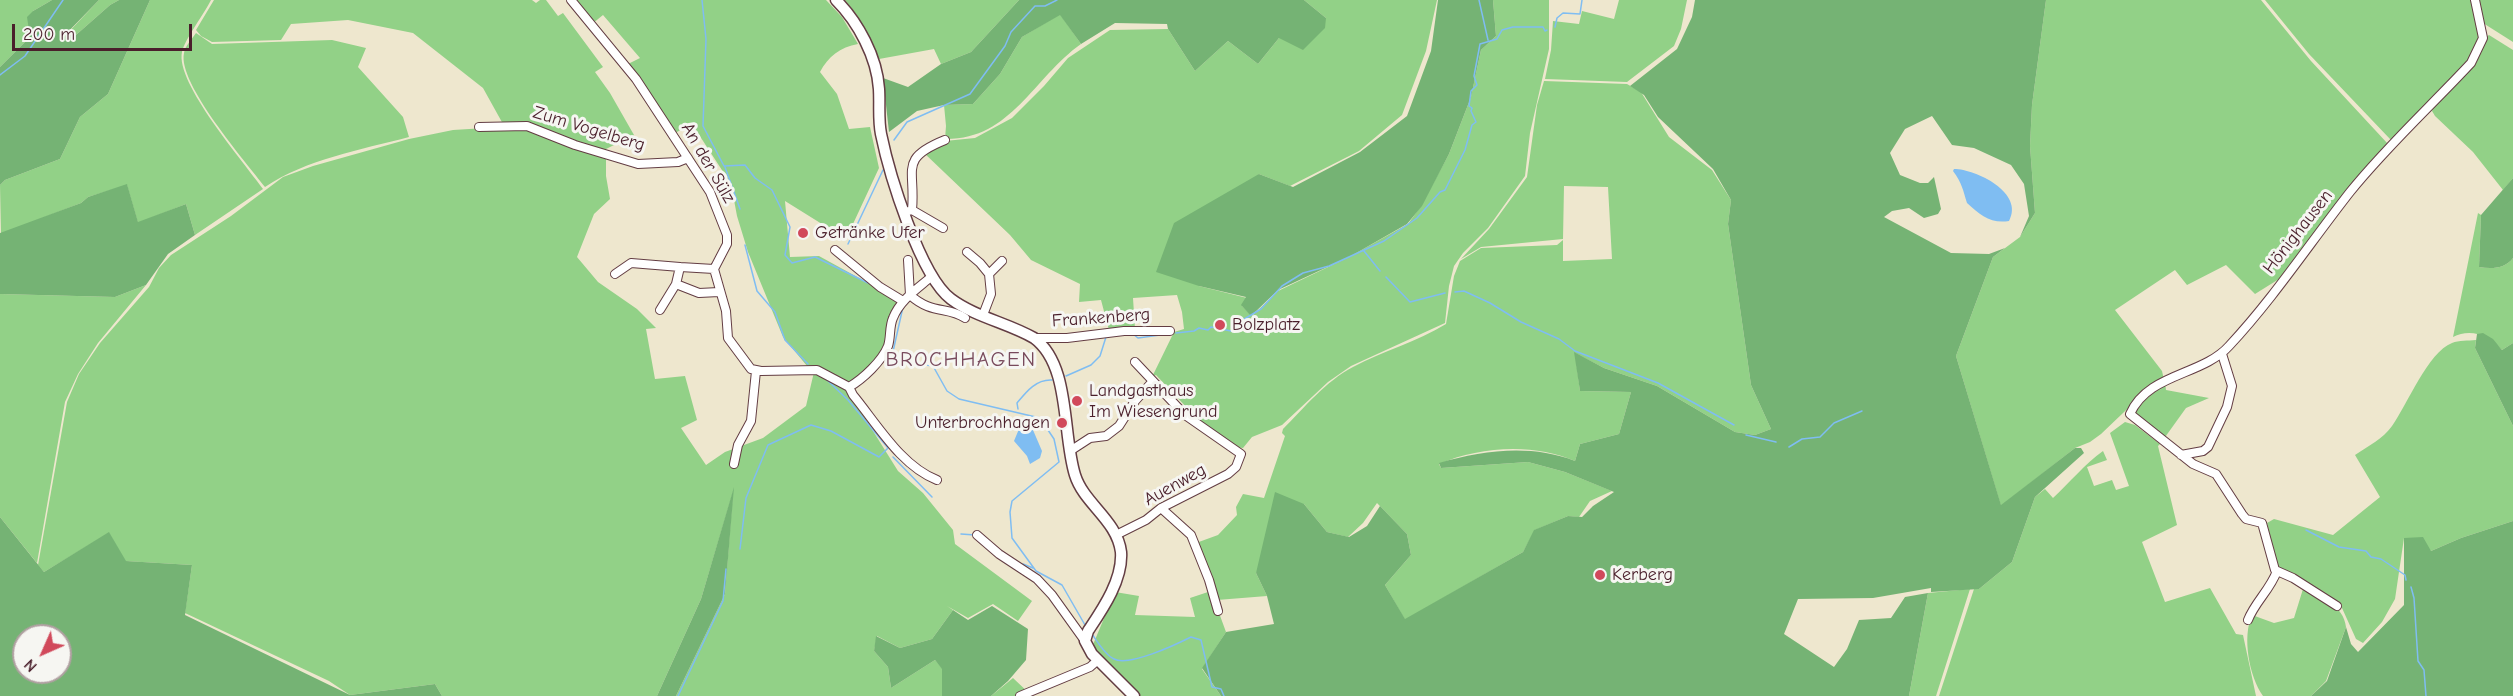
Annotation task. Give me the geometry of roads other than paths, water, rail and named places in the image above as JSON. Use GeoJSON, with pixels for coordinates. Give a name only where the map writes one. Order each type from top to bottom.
{"type":"FeatureCollection","features":[{"type":"Feature","properties":{"kind":"main road"},"geometry":{"type":"LineString","coordinates":[[836,0],[855,24],[873,63],[879,89],[881,134],[909,211],[922,260],[932,277],[951,299],[1040,342],[1052,361],[1061,394],[1075,475],[1082,489],[1116,535],[1120,552],[1120,567],[1110,594],[1086,639],[1098,660],[1134,696]]}},
{"type":"Feature","properties":{"kind":"street","name":"An der Sülz"},"geometry":{"type":"LineString","coordinates":[[571,0],[636,79],[710,192],[727,235],[727,244],[714,269]]}},
{"type":"Feature","properties":{"kind":"street","name":"Hönighausen"},"geometry":{"type":"LineString","coordinates":[[2277,572],[2273,568],[2262,523],[2246,519],[2216,474],[2193,464],[2130,414],[2139,400],[2158,385],[2222,354],[2244,330],[2351,191],[2471,63],[2483,38],[2475,0]]}},
{"type":"Feature","properties":{"kind":"street","name":"Zum Vogelberg"},"geometry":{"type":"LineString","coordinates":[[479,127],[527,126],[574,145],[638,164],[678,162],[688,158]]}},
{"type":"Feature","properties":{"kind":"street"},"geometry":{"type":"LineString","coordinates":[[943,228],[909,211],[910,167],[921,151],[945,140]]}},
{"type":"Feature","properties":{"kind":"street"},"geometry":{"type":"LineString","coordinates":[[835,250],[842,253],[880,287],[904,301],[965,318]]}},
{"type":"Feature","properties":{"kind":"street"},"geometry":{"type":"LineString","coordinates":[[967,252],[989,274],[991,294],[983,315]]}},
{"type":"Feature","properties":{"kind":"street"},"geometry":{"type":"LineString","coordinates":[[904,301],[908,260]]}},
{"type":"Feature","properties":{"kind":"street"},"geometry":{"type":"LineString","coordinates":[[989,274],[1002,261]]}},
{"type":"Feature","properties":{"kind":"street"},"geometry":{"type":"LineString","coordinates":[[615,274],[631,263],[714,269],[726,311],[728,338],[751,369],[756,371],[817,370],[849,387],[904,458],[919,471],[937,480]]}},
{"type":"Feature","properties":{"kind":"street"},"geometry":{"type":"LineString","coordinates":[[660,310],[676,284],[680,267]]}},
{"type":"Feature","properties":{"kind":"street"},"geometry":{"type":"LineString","coordinates":[[849,387],[867,373],[884,353],[889,344],[892,319],[904,301],[932,277]]}},
{"type":"Feature","properties":{"kind":"street"},"geometry":{"type":"LineString","coordinates":[[676,284],[699,293],[719,292]]}},
{"type":"Feature","properties":{"kind":"street","name":"Frankenberg"},"geometry":{"type":"LineString","coordinates":[[1034,338],[1067,338],[1124,331],[1170,331]]}},
{"type":"Feature","properties":{"kind":"street"},"geometry":{"type":"LineString","coordinates":[[2181,455],[2203,452],[2208,447],[2228,407],[2232,386],[2222,354]]}},
{"type":"Feature","properties":{"kind":"street"},"geometry":{"type":"LineString","coordinates":[[1070,451],[1090,438],[1106,436],[1119,426],[1135,401],[1153,381],[1135,362]]}},
{"type":"Feature","properties":{"kind":"street"},"geometry":{"type":"LineString","coordinates":[[734,464],[738,445],[751,421],[756,371]]}},
{"type":"Feature","properties":{"kind":"street","name":"Auenweg"},"geometry":{"type":"LineString","coordinates":[[1116,535],[1146,520],[1161,508],[1228,474],[1236,467],[1241,454],[1185,415],[1153,381]]}},
{"type":"Feature","properties":{"kind":"street"},"geometry":{"type":"LineString","coordinates":[[1161,508],[1191,535],[1209,579],[1218,611]]}},
{"type":"Feature","properties":{"kind":"street"},"geometry":{"type":"LineString","coordinates":[[977,535],[999,554],[1037,579],[1086,639]]}},
{"type":"Feature","properties":{"kind":"street"},"geometry":{"type":"LineString","coordinates":[[2248,620],[2252,609],[2270,588],[2277,572],[2293,578],[2337,606]]}},
{"type":"Feature","properties":{"kind":"street"},"geometry":{"type":"LineString","coordinates":[[1020,696],[1090,667],[1098,660]]}},
{"type":"Feature","properties":{"kind":"water"},"geometry":{"type":"Polygon","coordinates":[[[1954,169],[1985,178],[2004,192],[2010,201],[2012,211],[2009,221],[1986,218],[1967,203],[1954,169]]]}},
{"type":"Feature","properties":{"kind":"water"},"geometry":{"type":"Polygon","coordinates":[[[1024,426],[1033,430],[1042,451],[1040,458],[1030,464],[1027,456],[1014,441],[1019,429],[1024,426]]]}},
{"type":"Feature","properties":{"kind":"waterway"},"geometry":{"type":"LineString","coordinates":[[0,75],[25,56],[63,0]]}},
{"type":"Feature","properties":{"kind":"waterway"},"geometry":{"type":"LineString","coordinates":[[702,0],[706,39],[703,126],[724,166],[745,165],[755,178],[772,190],[790,227],[785,255],[792,263],[815,257],[868,283]]}},
{"type":"Feature","properties":{"kind":"waterway"},"geometry":{"type":"LineString","coordinates":[[894,140],[907,122],[970,94],[1005,46],[1011,32],[1035,6],[1045,6],[1057,0]]}},
{"type":"Feature","properties":{"kind":"waterway"},"geometry":{"type":"LineString","coordinates":[[1479,0],[1488,40]]}},
{"type":"Feature","properties":{"kind":"waterway"},"geometry":{"type":"LineString","coordinates":[[1555,27],[1557,18],[1563,13],[1580,14],[1582,0]]}},
{"type":"Feature","properties":{"kind":"waterway"},"geometry":{"type":"LineString","coordinates":[[1176,333],[1194,331],[1199,328],[1208,330],[1211,327],[1231,331],[1238,327],[1241,321],[1261,309],[1282,286],[1303,273],[1329,266],[1384,241],[1417,218],[1440,192],[1445,190],[1465,150],[1472,125],[1476,122],[1472,108],[1469,106],[1471,91],[1477,85],[1474,76],[1480,44],[1497,39],[1502,30],[1513,27],[1543,27],[1545,31],[1547,30]]}},
{"type":"Feature","properties":{"kind":"waterway"},"geometry":{"type":"LineString","coordinates":[[725,167],[740,209]]}},
{"type":"Feature","properties":{"kind":"waterway"},"geometry":{"type":"LineString","coordinates":[[848,244],[883,170]]}},
{"type":"Feature","properties":{"kind":"waterway"},"geometry":{"type":"LineString","coordinates":[[745,245],[757,291],[775,312],[785,340],[808,364]]}},
{"type":"Feature","properties":{"kind":"waterway"},"geometry":{"type":"LineString","coordinates":[[1364,251],[1380,271]]}},
{"type":"Feature","properties":{"kind":"waterway"},"geometry":{"type":"LineString","coordinates":[[1386,277],[1410,302],[1445,293]]}},
{"type":"Feature","properties":{"kind":"waterway"},"geometry":{"type":"LineString","coordinates":[[1455,292],[1464,291],[1490,303],[1521,322],[1559,339],[1575,351],[1658,383],[1734,425]]}},
{"type":"Feature","properties":{"kind":"waterway"},"geometry":{"type":"LineString","coordinates":[[903,307],[892,356],[898,361],[933,366],[947,391],[959,399],[1040,418],[1054,439],[1059,462],[1012,501],[1010,512],[1012,538],[1036,571],[1062,585],[1085,625]]}},
{"type":"Feature","properties":{"kind":"waterway"},"geometry":{"type":"LineString","coordinates":[[1133,334],[1138,338],[1160,335]]}},
{"type":"Feature","properties":{"kind":"waterway"},"geometry":{"type":"LineString","coordinates":[[1066,376],[1091,365],[1100,356],[1106,337]]}},
{"type":"Feature","properties":{"kind":"waterway"},"geometry":{"type":"LineString","coordinates":[[740,549],[746,498],[768,445],[811,425],[831,431],[879,457],[888,448],[848,400],[826,379]]}},
{"type":"Feature","properties":{"kind":"waterway"},"geometry":{"type":"LineString","coordinates":[[1018,409],[1017,403],[1032,387],[1046,380],[1052,380]]}},
{"type":"Feature","properties":{"kind":"waterway"},"geometry":{"type":"LineString","coordinates":[[1789,447],[1802,439],[1820,437],[1834,423],[1862,411]]}},
{"type":"Feature","properties":{"kind":"waterway"},"geometry":{"type":"LineString","coordinates":[[1746,435],[1776,442]]}},
{"type":"Feature","properties":{"kind":"waterway"},"geometry":{"type":"LineString","coordinates":[[893,457],[932,497]]}},
{"type":"Feature","properties":{"kind":"waterway"},"geometry":{"type":"LineString","coordinates":[[2306,530],[2339,547],[2366,551],[2371,557],[2381,559],[2405,575],[2406,580]]}},
{"type":"Feature","properties":{"kind":"waterway"},"geometry":{"type":"LineString","coordinates":[[961,534],[975,535]]}},
{"type":"Feature","properties":{"kind":"waterway"},"geometry":{"type":"LineString","coordinates":[[1023,564],[1033,568]]}},
{"type":"Feature","properties":{"kind":"waterway"},"geometry":{"type":"LineString","coordinates":[[678,696],[723,601],[726,569]]}},
{"type":"Feature","properties":{"kind":"waterway"},"geometry":{"type":"LineString","coordinates":[[2411,587],[2414,598],[2418,661],[2424,670],[2426,696]]}},
{"type":"Feature","properties":{"kind":"waterway"},"geometry":{"type":"LineString","coordinates":[[1092,634],[1107,654],[1121,661],[1153,654],[1191,637],[1201,640],[1212,687],[1221,689],[1224,696]]}},
{"type":"Feature","properties":{"kind":"place","name":"Getränke Ufer"},"geometry":{"type":"Point","coordinates":[803,233]}},
{"type":"Feature","properties":{"kind":"place","name":"Bolzplatz"},"geometry":{"type":"Point","coordinates":[1220,325]}},
{"type":"Feature","properties":{"kind":"place","name":"Landgasthaus Im Wiesengrund"},"geometry":{"type":"Point","coordinates":[1077,401]}},
{"type":"Feature","properties":{"kind":"place","name":"Unterbrochhagen"},"geometry":{"type":"Point","coordinates":[1062,423]}},
{"type":"Feature","properties":{"kind":"place","name":"Kerberg"},"geometry":{"type":"Point","coordinates":[1600,575]}},
{"type":"Feature","properties":{"kind":"district","name":"BROCHHAGEN"},"geometry":{"type":"Point","coordinates":[961,360]}}]}
